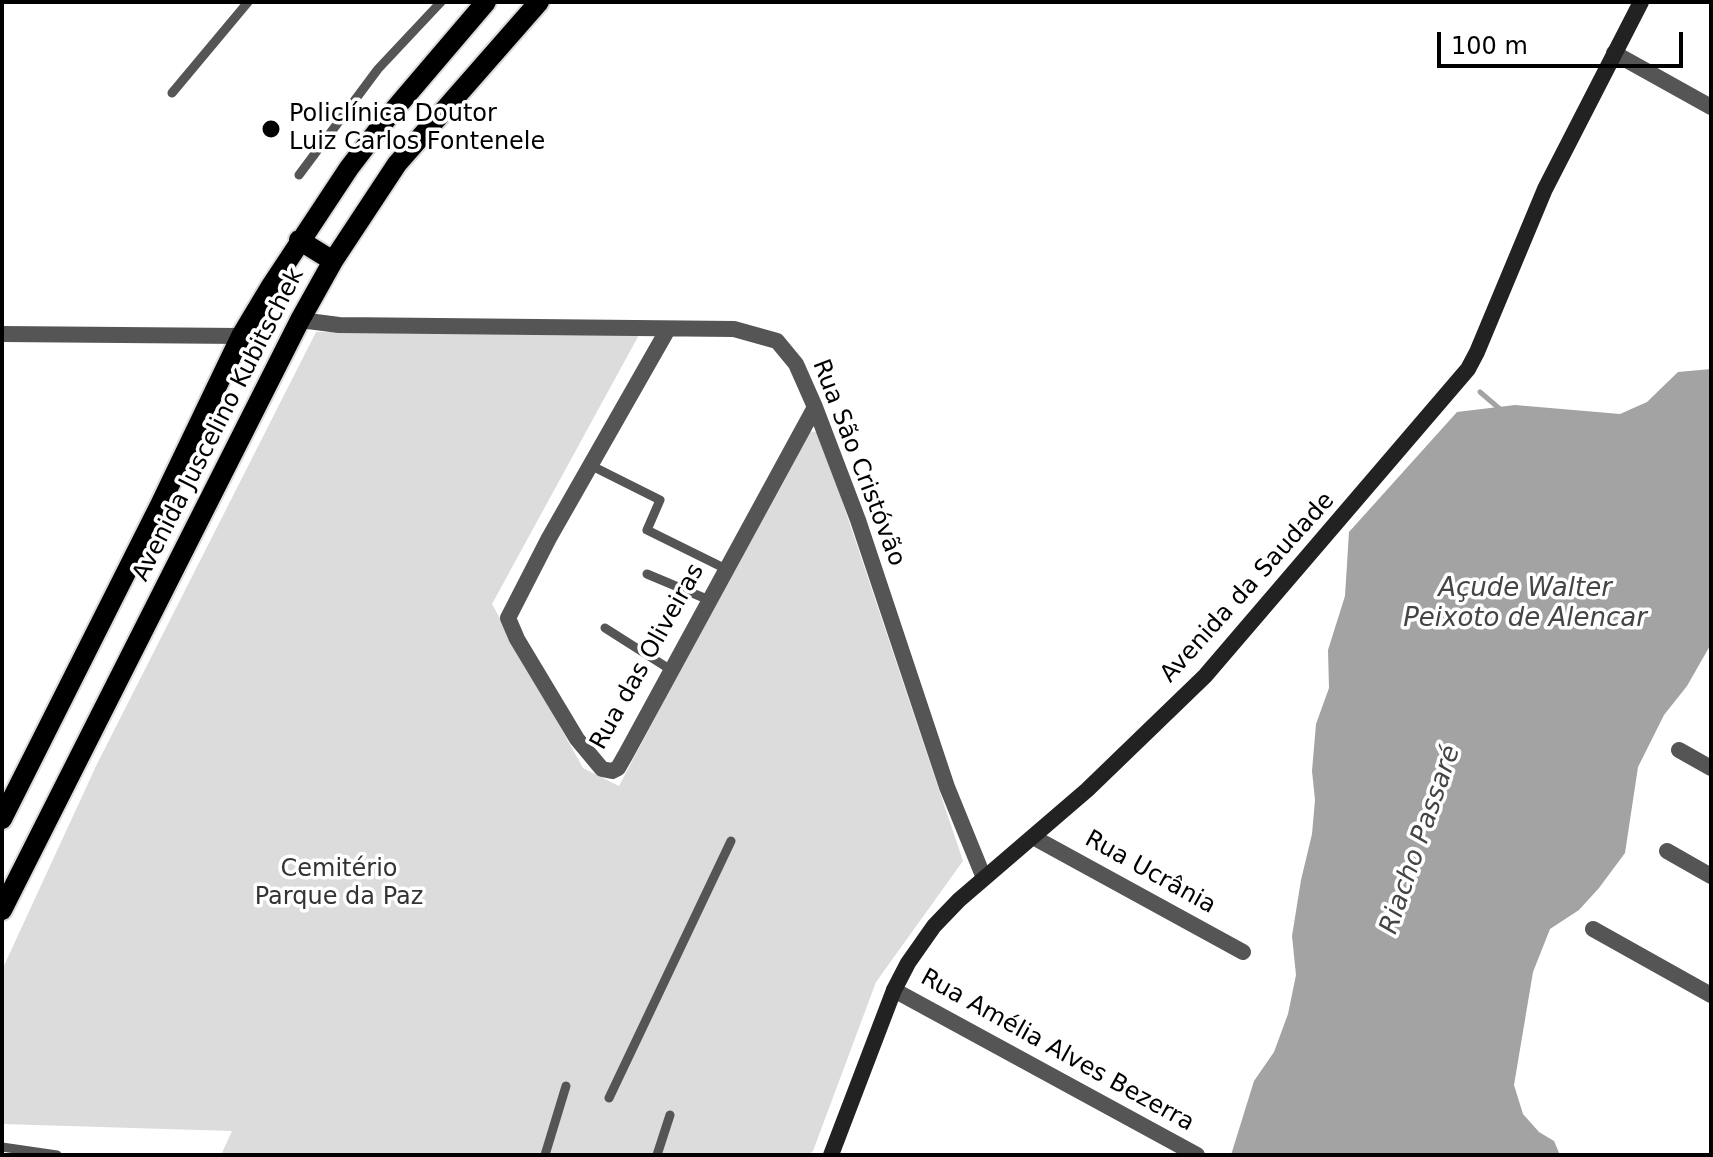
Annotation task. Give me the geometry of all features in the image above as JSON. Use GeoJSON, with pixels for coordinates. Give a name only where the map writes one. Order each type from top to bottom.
{"type":"FeatureCollection","features":[{"type":"Feature","properties":{"kind":"main road","name":"Avenida Juscelino Kubitschek"},"geometry":{"type":"LineString","coordinates":[[2,819],[241,336],[299,240],[388,117],[486,2]]}},
{"type":"Feature","properties":{"kind":"main road","name":"Avenida Juscelino Kubitschek"},"geometry":{"type":"LineString","coordinates":[[2,910],[300,320],[333,261],[397,164],[539,2]]}},
{"type":"Feature","properties":{"kind":"main road"},"geometry":{"type":"LineString","coordinates":[[299,240],[333,261]]}},
{"type":"Feature","properties":{"kind":"street","name":"Avenida da Saudade"},"geometry":{"type":"LineString","coordinates":[[831,1155],[894,990],[908,963],[934,926],[984,878],[1087,790],[1205,676],[1468,369],[1545,189],[1641,2]]}},
{"type":"Feature","properties":{"kind":"street"},"geometry":{"type":"LineString","coordinates":[[1614,53],[1711,107]]}},
{"type":"Feature","properties":{"kind":"street","name":"Rua São Cristóvão"},"geometry":{"type":"LineString","coordinates":[[300,320],[339,325],[734,329],[777,341],[796,364],[815,407],[858,520],[947,787],[984,878]]}},
{"type":"Feature","properties":{"kind":"street","name":"Rua das Oliveiras"},"geometry":{"type":"LineString","coordinates":[[668,329],[508,618],[577,739],[595,764],[607,771],[618,768],[815,407]]}},
{"type":"Feature","properties":{"kind":"street"},"geometry":{"type":"LineString","coordinates":[[2,334],[241,336]]}},
{"type":"Feature","properties":{"kind":"street"},"geometry":{"type":"LineString","coordinates":[[1679,750],[1711,768]]}},
{"type":"Feature","properties":{"kind":"street","name":"Rua Ucrânia"},"geometry":{"type":"LineString","coordinates":[[1033,837],[1243,952]]}},
{"type":"Feature","properties":{"kind":"street"},"geometry":{"type":"LineString","coordinates":[[1667,851],[1711,876]]}},
{"type":"Feature","properties":{"kind":"street"},"geometry":{"type":"LineString","coordinates":[[1593,929],[1711,995]]}},
{"type":"Feature","properties":{"kind":"street","name":"Rua Amélia Alves Bezerra"},"geometry":{"type":"LineString","coordinates":[[894,990],[1197,1155]]}},
{"type":"Feature","properties":{"kind":"lane"},"geometry":{"type":"LineString","coordinates":[[172,93],[248,2]]}},
{"type":"Feature","properties":{"kind":"lane"},"geometry":{"type":"LineString","coordinates":[[299,175],[378,69],[441,2]]}},
{"type":"Feature","properties":{"kind":"lane"},"geometry":{"type":"LineString","coordinates":[[590,465],[660,500],[647,530],[726,569]]}},
{"type":"Feature","properties":{"kind":"lane"},"geometry":{"type":"LineString","coordinates":[[647,574],[709,600]]}},
{"type":"Feature","properties":{"kind":"lane"},"geometry":{"type":"LineString","coordinates":[[605,628],[671,670]]}},
{"type":"Feature","properties":{"kind":"lane"},"geometry":{"type":"LineString","coordinates":[[609,1098],[731,841]]}},
{"type":"Feature","properties":{"kind":"lane"},"geometry":{"type":"LineString","coordinates":[[545,1155],[566,1086]]}},
{"type":"Feature","properties":{"kind":"lane"},"geometry":{"type":"LineString","coordinates":[[657,1155],[670,1115]]}},
{"type":"Feature","properties":{"kind":"lane"},"geometry":{"type":"LineString","coordinates":[[2,1147],[57,1155]]}},
{"type":"Feature","properties":{"kind":"green space","name":"Cemitério Parque da Paz"},"geometry":{"type":"Polygon","coordinates":[[[316,332],[640,333],[492,604],[583,768],[619,786],[806,431],[819,432],[963,861],[876,982],[813,1151],[808,1155],[221,1155],[232,1131],[2,1124],[2,970],[97,764],[316,332]]]}},
{"type":"Feature","properties":{"kind":"water","name":"Açude Walter Peixoto de Alencar"},"geometry":{"type":"Polygon","coordinates":[[[1711,369],[1711,644],[1687,686],[1664,715],[1638,767],[1625,853],[1579,910],[1550,929],[1533,972],[1514,1085],[1523,1114],[1539,1132],[1554,1141],[1560,1155],[1231,1155],[1254,1081],[1274,1052],[1288,1014],[1296,975],[1292,936],[1312,834],[1316,724],[1329,688],[1328,650],[1345,596],[1349,532],[1457,412],[1515,405],[1620,414],[1647,402],[1678,372],[1711,369]]]}},
{"type":"Feature","properties":{"kind":"waterway"},"geometry":{"type":"LineString","coordinates":[[1480,392],[1501,410]]}},
{"type":"Feature","properties":{"kind":"place","name":"Policlínica Doutor Luiz Carlos Fontenele"},"geometry":{"type":"Point","coordinates":[271,129]}},
{"type":"Feature","properties":{"kind":"water label","name":"Riacho Passaré"},"geometry":{"type":"Point","coordinates":[1421,840]}}]}
